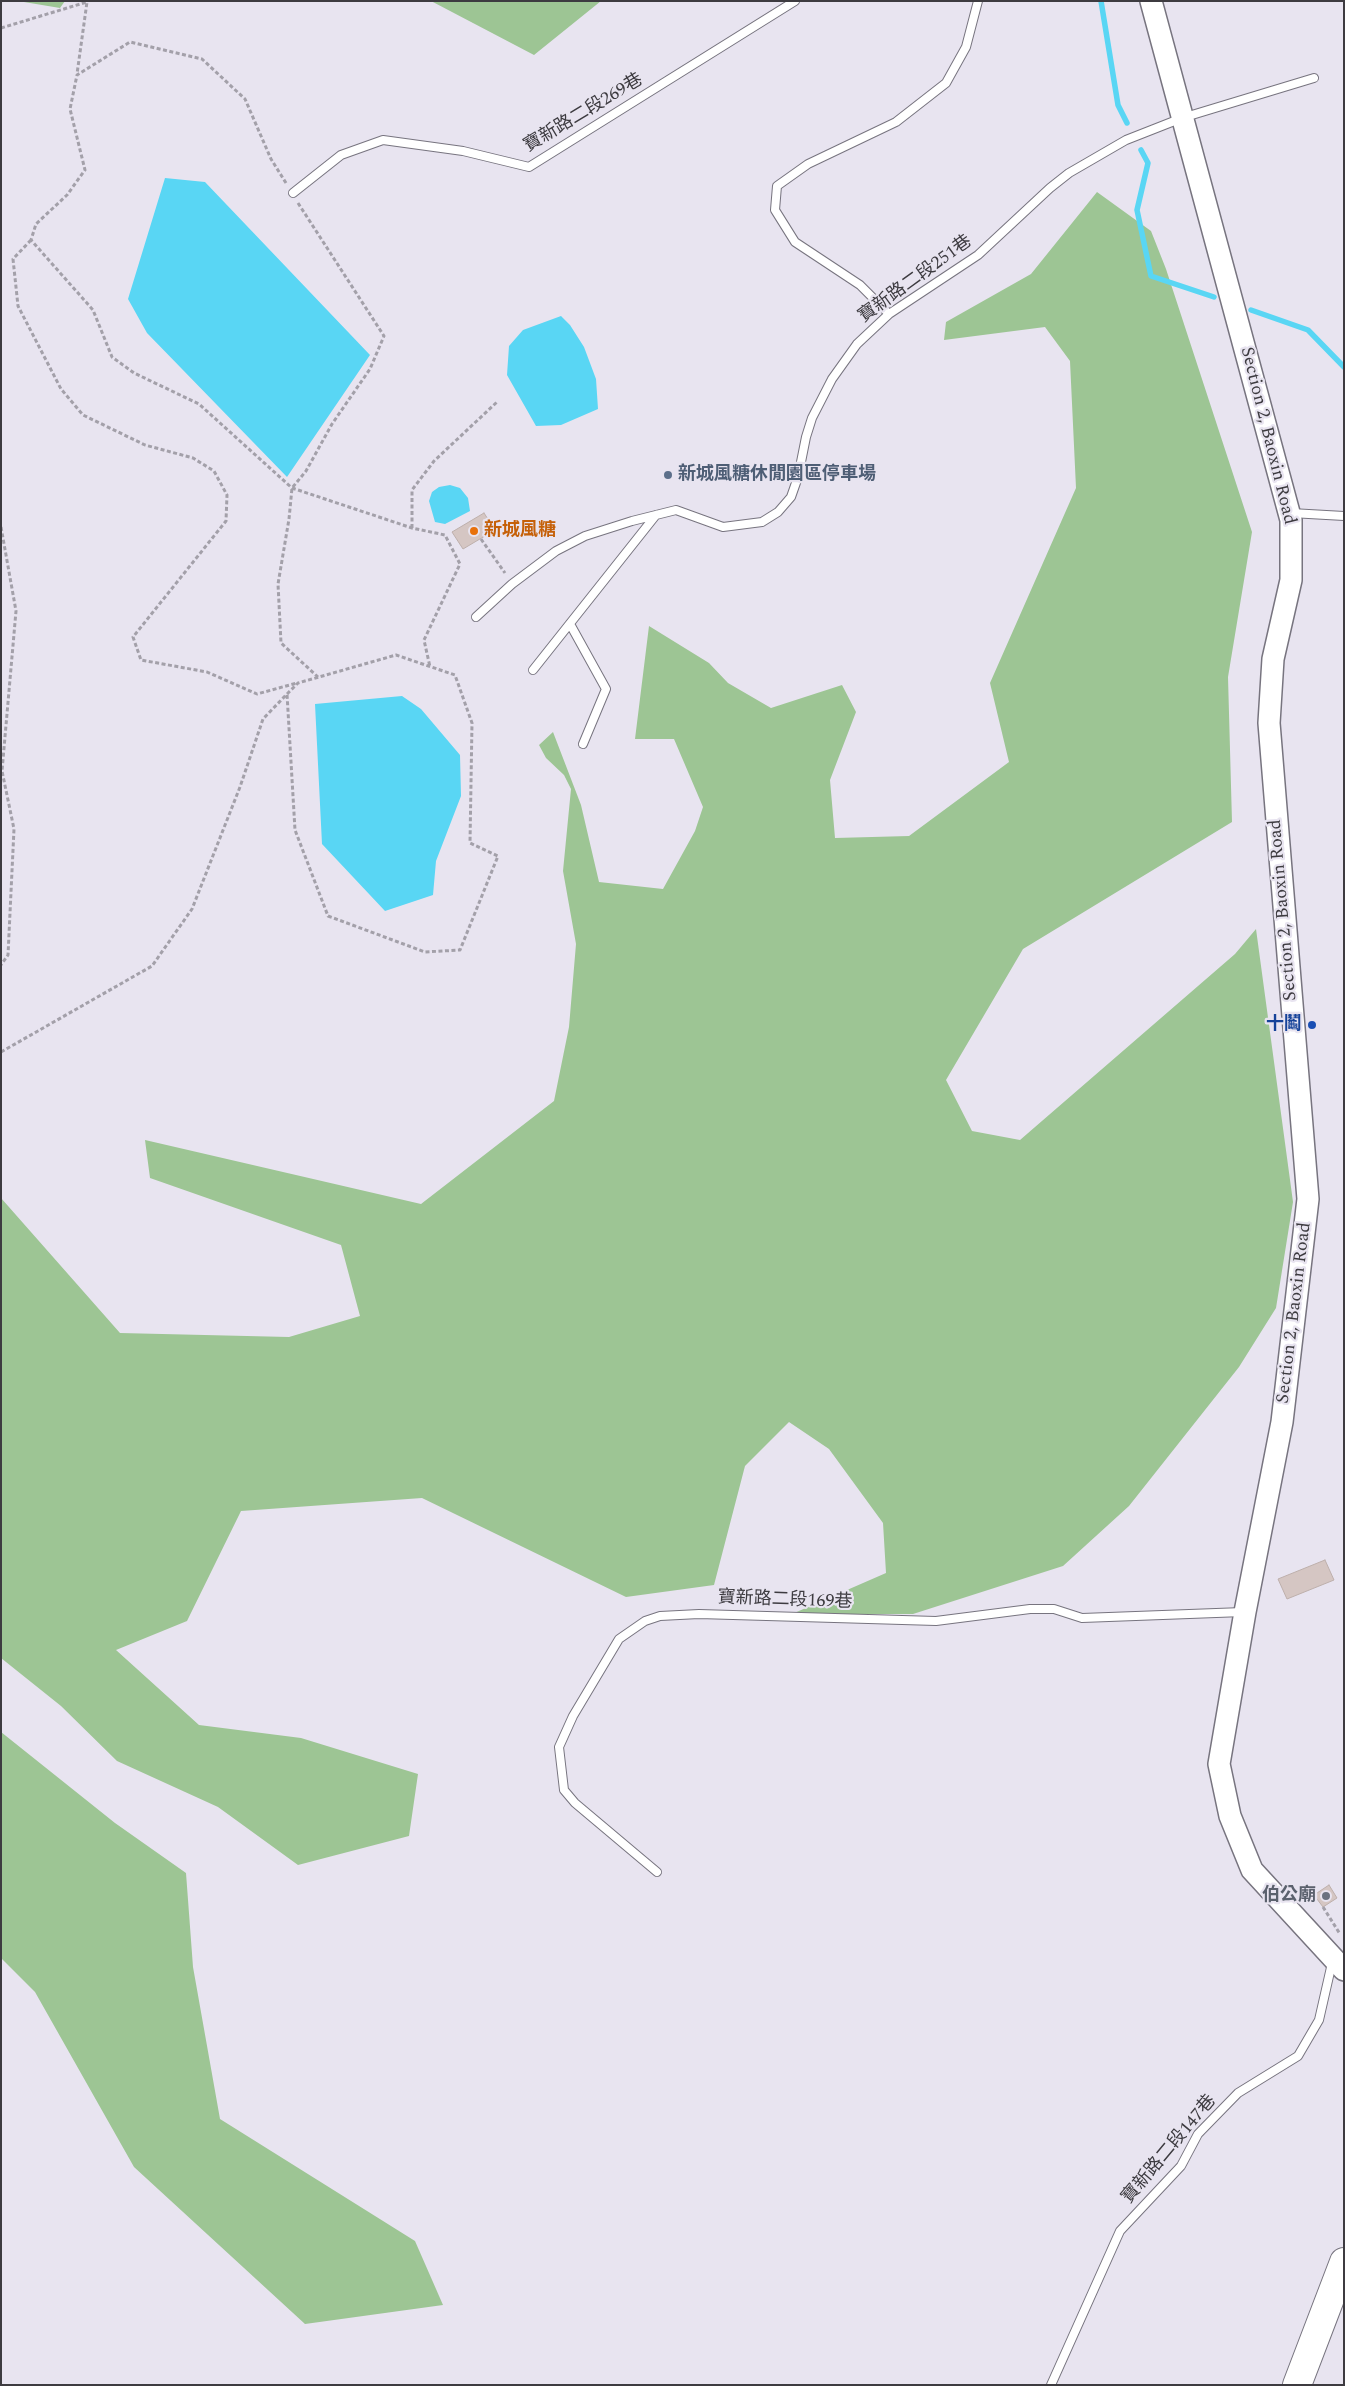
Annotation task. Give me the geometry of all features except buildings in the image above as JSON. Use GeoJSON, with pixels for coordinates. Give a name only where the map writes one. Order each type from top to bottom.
{"type":"FeatureCollection","features":[{"type":"Feature","properties":{"kind":"highway"},"geometry":{"type":"LineString","coordinates":[[1297,2385],[1344,2262]]}},
{"type":"Feature","properties":{"kind":"street","name":"Section 2, Baoxin Road"},"geometry":{"type":"LineString","coordinates":[[1151,1],[1291,520],[1291,580],[1274,659],[1269,723],[1308,1199],[1282,1422],[1245,1612],[1219,1764],[1230,1816],[1252,1870],[1338,1964]]}},
{"type":"Feature","properties":{"kind":"lane","name":"寶新路二段269巷"},"geometry":{"type":"LineString","coordinates":[[293,193],[341,155],[383,140],[463,151],[529,167],[795,1]]}},
{"type":"Feature","properties":{"kind":"lane"},"geometry":{"type":"LineString","coordinates":[[889,314],[860,285],[795,242],[775,210],[777,186],[808,164],[896,122],[946,83],[966,47],[978,1]]}},
{"type":"Feature","properties":{"kind":"lane","name":"寶新路二段251巷"},"geometry":{"type":"LineString","coordinates":[[476,617],[512,584],[556,551],[586,536],[676,510],[722,527],[762,522],[778,512],[791,497],[798,477],[812,418],[832,379],[857,344],[889,314],[978,254],[1069,173],[1126,140],[1182,118],[1314,78]]}},
{"type":"Feature","properties":{"kind":"lane"},"geometry":{"type":"LineString","coordinates":[[1289,513],[1344,516]]}},
{"type":"Feature","properties":{"kind":"lane"},"geometry":{"type":"LineString","coordinates":[[533,670],[656,515]]}},
{"type":"Feature","properties":{"kind":"lane"},"geometry":{"type":"LineString","coordinates":[[570,624],[606,689],[583,744]]}},
{"type":"Feature","properties":{"kind":"lane","name":"寶新路二段169巷"},"geometry":{"type":"LineString","coordinates":[[657,1872],[575,1803],[564,1790],[559,1747],[572,1716],[619,1639],[645,1621],[660,1616],[699,1614],[936,1621],[1030,1609],[1054,1609],[1082,1618],[1245,1612]]}},
{"type":"Feature","properties":{"kind":"lane","name":"寶新路二段147巷"},"geometry":{"type":"LineString","coordinates":[[1050,2385],[1120,2231],[1181,2166],[1198,2134],[1238,2093],[1298,2056],[1319,2020],[1338,1964]]}},
{"type":"Feature","properties":{"kind":"path"},"geometry":{"type":"LineString","coordinates":[[1,28],[87,2],[77,75],[70,109],[85,170],[67,195],[36,224],[31,240],[13,258],[18,306],[60,389],[83,415],[145,445],[193,458],[214,471],[228,495],[226,521],[133,637],[141,660],[207,672],[257,694],[396,655],[455,675],[472,723],[470,843],[498,856],[460,950],[425,952],[328,916],[295,830],[288,694]]}},
{"type":"Feature","properties":{"kind":"path"},"geometry":{"type":"LineString","coordinates":[[77,75],[130,42],[202,59],[245,99],[271,159],[384,336],[370,369],[332,424],[306,471],[292,488],[290,519],[278,584],[281,643],[318,677]]}},
{"type":"Feature","properties":{"kind":"path"},"geometry":{"type":"LineString","coordinates":[[31,240],[93,310],[112,357],[134,373],[199,404],[292,488],[412,528],[445,535],[460,564],[424,640],[430,666]]}},
{"type":"Feature","properties":{"kind":"path"},"geometry":{"type":"LineString","coordinates":[[412,528],[412,490],[434,461],[497,402]]}},
{"type":"Feature","properties":{"kind":"path"},"geometry":{"type":"LineString","coordinates":[[1,526],[16,611],[2,771],[14,829],[8,955],[1,965]]}},
{"type":"Feature","properties":{"kind":"path"},"geometry":{"type":"LineString","coordinates":[[480,539],[512,584]]}},
{"type":"Feature","properties":{"kind":"path"},"geometry":{"type":"LineString","coordinates":[[1,1052],[152,966],[192,908],[240,788],[263,719],[298,683]]}},
{"type":"Feature","properties":{"kind":"green space"},"geometry":{"type":"Polygon","coordinates":[[[18,1],[65,1],[60,8],[18,1]]]}},
{"type":"Feature","properties":{"kind":"green space"},"geometry":{"type":"Polygon","coordinates":[[[431,1],[601,1],[534,55],[431,1]]]}},
{"type":"Feature","properties":{"kind":"green space"},"geometry":{"type":"Polygon","coordinates":[[[1097,192],[1151,231],[1166,269],[1252,532],[1228,677],[1232,822],[1023,949],[946,1080],[972,1131],[1020,1140],[1235,954],[1256,929],[1293,1202],[1276,1308],[1239,1367],[1129,1506],[1063,1566],[913,1614],[792,1614],[886,1573],[883,1523],[829,1449],[789,1422],[745,1466],[714,1585],[626,1597],[422,1498],[241,1511],[187,1621],[116,1650],[199,1725],[301,1738],[418,1774],[409,1836],[298,1865],[218,1807],[117,1761],[61,1706],[1,1658],[1,1198],[120,1333],[289,1337],[360,1316],[341,1245],[150,1178],[145,1140],[421,1204],[554,1101],[569,1027],[576,944],[563,871],[571,789],[564,775],[546,758],[539,745],[553,732],[581,805],[599,882],[663,889],[695,831],[703,807],[674,739],[635,739],[649,626],[709,663],[728,683],[771,708],[842,685],[856,712],[830,780],[835,838],[909,836],[1009,762],[990,683],[1076,488],[1070,361],[1045,327],[944,340],[946,322],[1031,274],[1097,192]]]}},
{"type":"Feature","properties":{"kind":"green space"},"geometry":{"type":"Polygon","coordinates":[[[1,1732],[115,1823],[186,1873],[193,1967],[220,2119],[415,2241],[443,2305],[305,2324],[134,2167],[35,1992],[1,1958],[1,1732]]]}},
{"type":"Feature","properties":{"kind":"water"},"geometry":{"type":"Polygon","coordinates":[[[165,178],[205,182],[370,355],[287,477],[147,333],[128,299],[165,178]]]}},
{"type":"Feature","properties":{"kind":"water"},"geometry":{"type":"Polygon","coordinates":[[[561,316],[570,325],[584,347],[596,379],[598,409],[561,425],[536,426],[507,375],[509,346],[523,330],[561,316]]]}},
{"type":"Feature","properties":{"kind":"water"},"geometry":{"type":"Polygon","coordinates":[[[450,485],[460,488],[468,498],[470,511],[445,524],[435,522],[429,501],[432,492],[439,487],[450,485]]]}},
{"type":"Feature","properties":{"kind":"water"},"geometry":{"type":"Polygon","coordinates":[[[402,696],[421,709],[460,755],[461,796],[436,861],[433,895],[385,911],[322,844],[315,704],[402,696]]]}},
{"type":"Feature","properties":{"kind":"waterway"},"geometry":{"type":"LineString","coordinates":[[1101,1],[1118,105],[1127,123]]}},
{"type":"Feature","properties":{"kind":"waterway"},"geometry":{"type":"LineString","coordinates":[[1141,150],[1148,163],[1137,210],[1151,276],[1214,297]]}},
{"type":"Feature","properties":{"kind":"waterway"},"geometry":{"type":"LineString","coordinates":[[1251,310],[1308,330],[1344,367]]}},
{"type":"Feature","properties":{"kind":"place","name":"新城風糖休閒園區停車場"},"geometry":{"type":"Point","coordinates":[668,475]}},
{"type":"Feature","properties":{"kind":"place","name":"新城風糖"},"geometry":{"type":"Point","coordinates":[474,531]}},
{"type":"Feature","properties":{"kind":"place","name":"十鬮"},"geometry":{"type":"Point","coordinates":[1312,1025]}},
{"type":"Feature","properties":{"kind":"place","name":"伯公廟"},"geometry":{"type":"Point","coordinates":[1326,1896]}}]}
